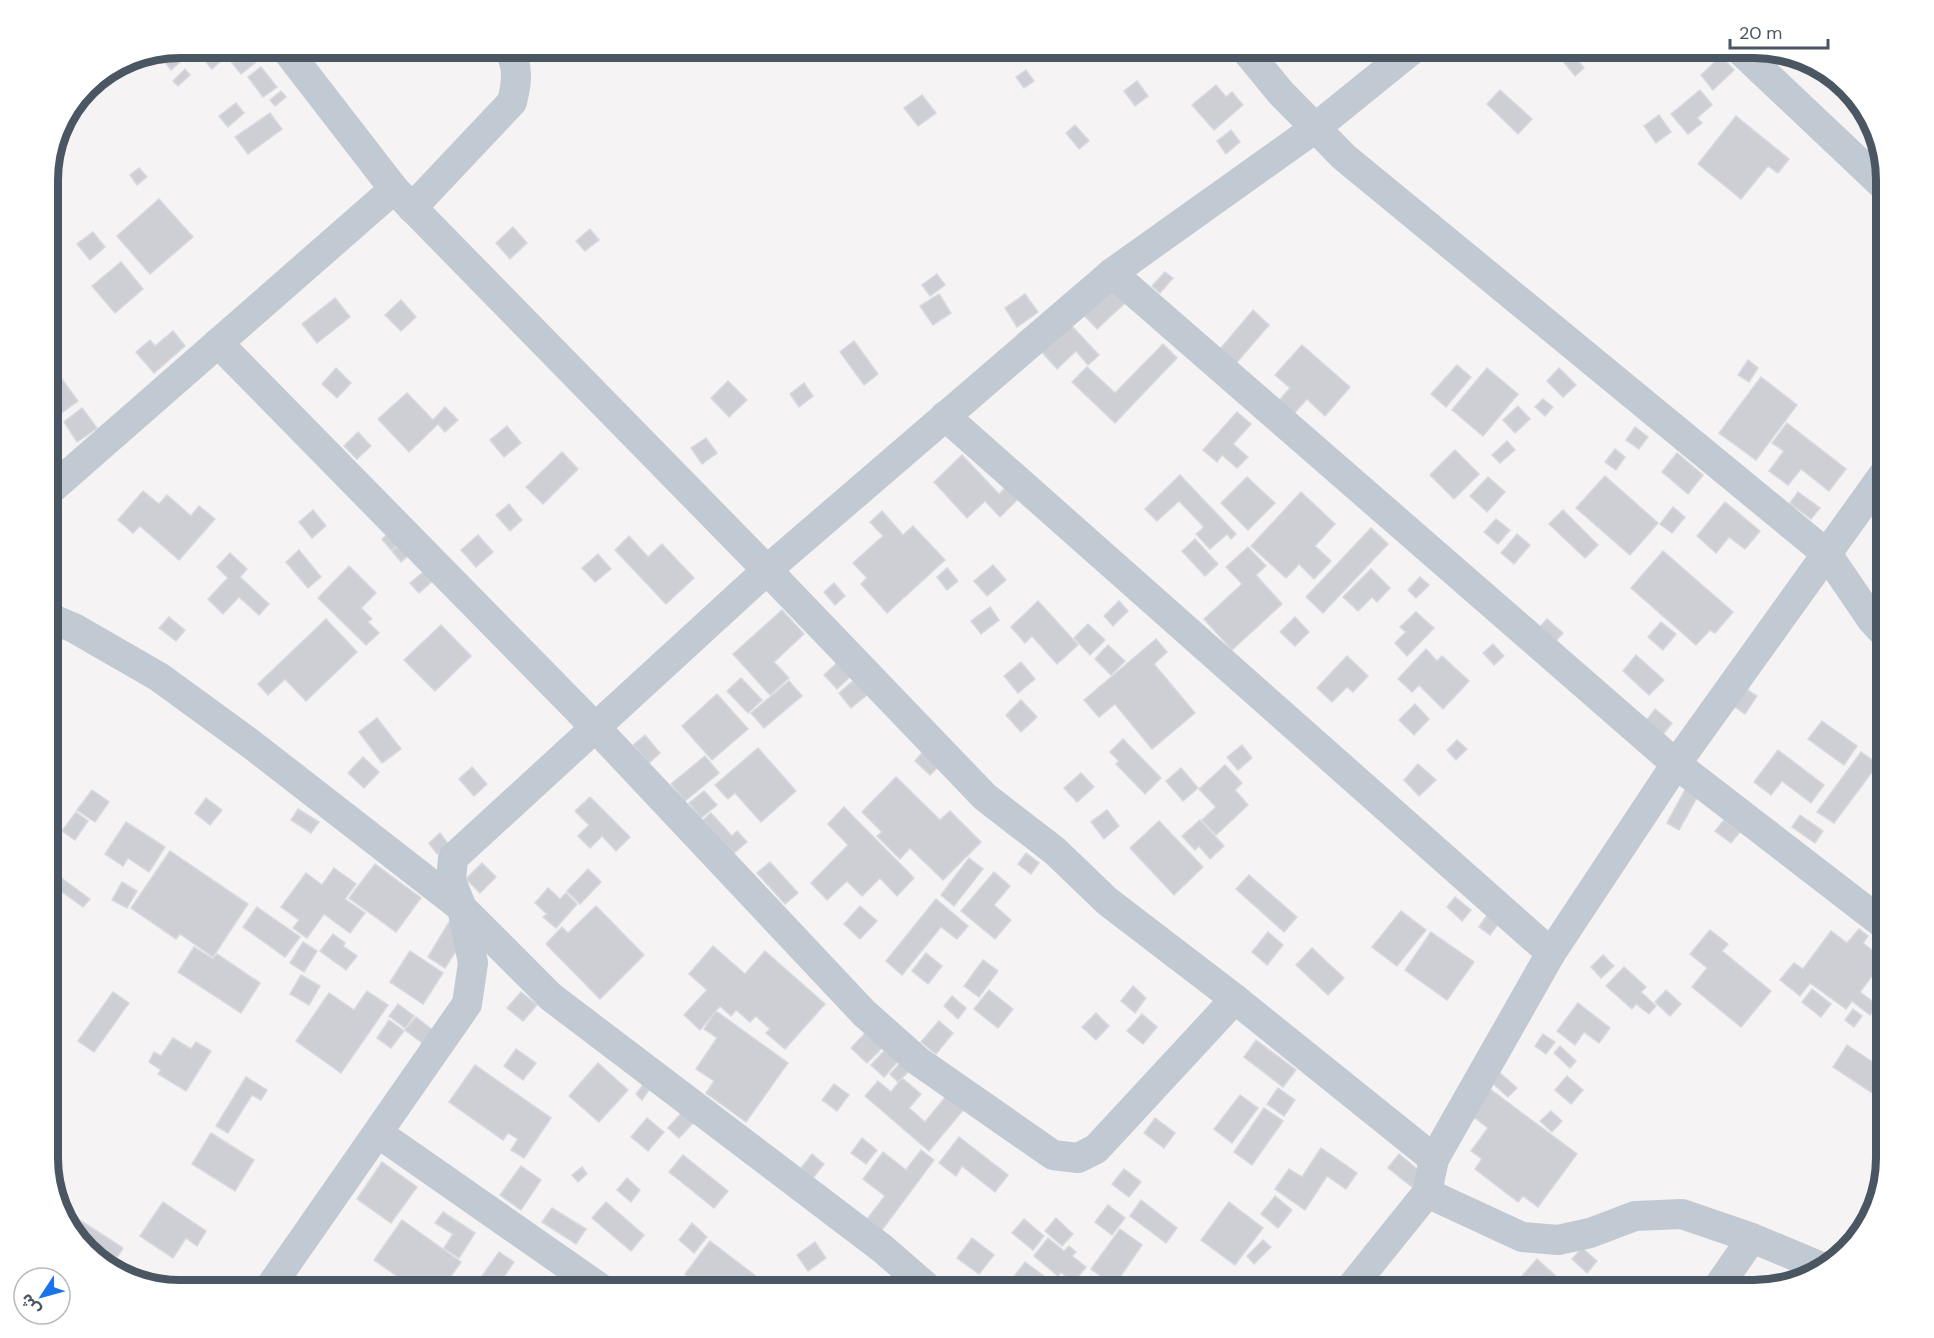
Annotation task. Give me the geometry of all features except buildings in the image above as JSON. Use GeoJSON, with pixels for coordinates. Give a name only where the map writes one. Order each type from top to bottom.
{"type":"FeatureCollection","features":[{"type":"Feature","properties":{"kind":"street"},"geometry":{"type":"LineString","coordinates":[[293,58],[403,198],[767,570],[985,797],[1055,851],[1107,901],[1235,999],[1434,1159]]}},
{"type":"Feature","properties":{"kind":"street"},"geometry":{"type":"LineString","coordinates":[[59,482],[218,343],[403,198],[512,102],[518,80],[513,58]]}},
{"type":"Feature","properties":{"kind":"street"},"geometry":{"type":"LineString","coordinates":[[1252,58],[1314,129],[1344,157],[1827,554],[1876,624]]}},
{"type":"Feature","properties":{"kind":"street"},"geometry":{"type":"LineString","coordinates":[[275,1280],[467,1004],[473,963],[462,908],[451,881],[453,858],[767,570],[1112,273],[1314,129],[1402,58]]}},
{"type":"Feature","properties":{"kind":"street"},"geometry":{"type":"LineString","coordinates":[[1749,58],[1876,178]]}},
{"type":"Feature","properties":{"kind":"street"},"geometry":{"type":"LineString","coordinates":[[1112,273],[1676,764],[1876,918]]}},
{"type":"Feature","properties":{"kind":"street"},"geometry":{"type":"LineString","coordinates":[[218,343],[595,727],[864,1013],[918,1061],[1053,1155],[1078,1158],[1096,1149],[1235,999]]}},
{"type":"Feature","properties":{"kind":"street"},"geometry":{"type":"LineString","coordinates":[[945,416],[1551,953]]}},
{"type":"Feature","properties":{"kind":"street"},"geometry":{"type":"LineString","coordinates":[[1356,1280],[1427,1193],[1434,1159],[1551,953],[1676,764],[1876,485]]}},
{"type":"Feature","properties":{"kind":"street"},"geometry":{"type":"LineString","coordinates":[[59,622],[74,628],[159,677],[251,744],[462,908],[551,997],[883,1249],[919,1280]]}},
{"type":"Feature","properties":{"kind":"street"},"geometry":{"type":"LineString","coordinates":[[378,1133],[589,1280]]}},
{"type":"Feature","properties":{"kind":"street"},"geometry":{"type":"LineString","coordinates":[[1427,1193],[1522,1237],[1558,1240],[1590,1233],[1635,1216],[1682,1214],[1752,1238],[1813,1263]]}},
{"type":"Feature","properties":{"kind":"street"},"geometry":{"type":"LineString","coordinates":[[1723,1280],[1752,1238]]}}]}
